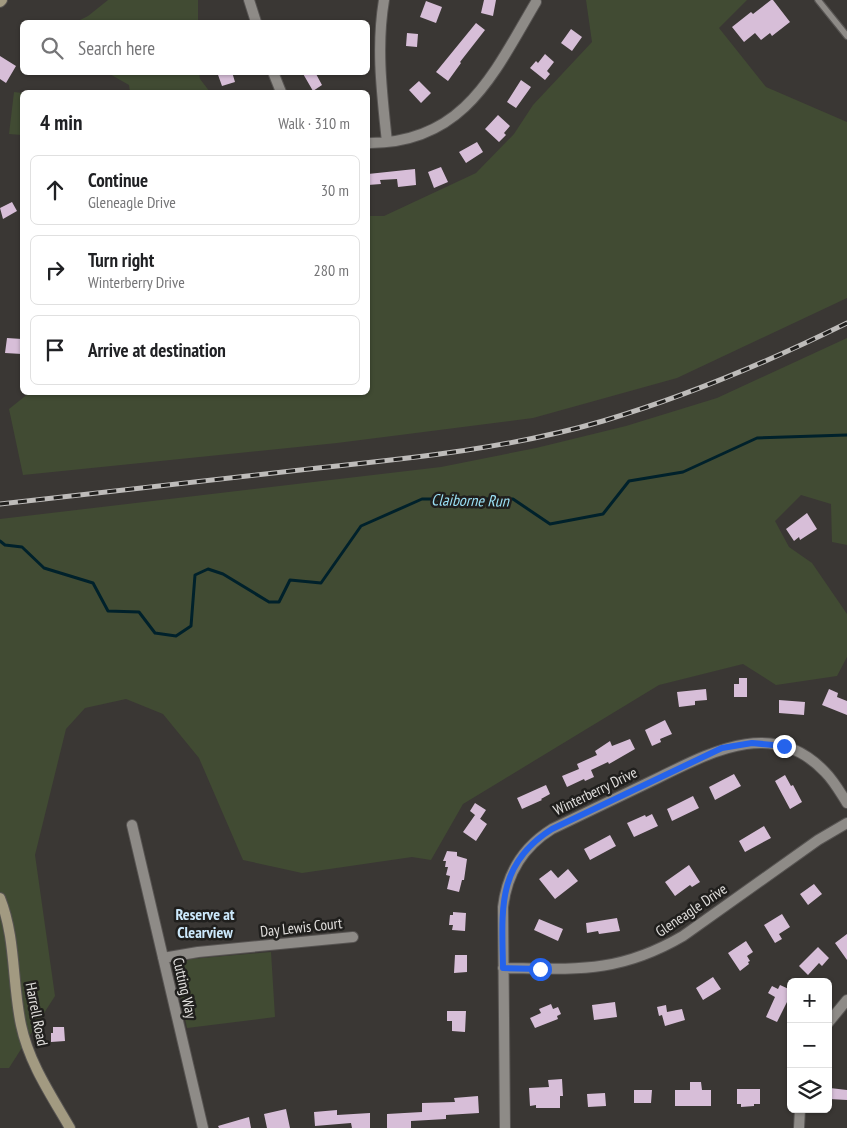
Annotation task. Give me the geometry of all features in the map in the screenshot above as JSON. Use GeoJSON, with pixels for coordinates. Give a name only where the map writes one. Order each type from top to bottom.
{"type":"FeatureCollection","features":[{"type":"Feature","properties":{"kind":"street"},"geometry":{"type":"LineString","coordinates":[[248,0],[255,20]]}},
{"type":"Feature","properties":{"kind":"street"},"geometry":{"type":"LineString","coordinates":[[384,0],[379,55],[387,142]]}},
{"type":"Feature","properties":{"kind":"street"},"geometry":{"type":"LineString","coordinates":[[370,143],[387,142],[424,133],[447,122],[464,109],[492,77],[536,2]]}},
{"type":"Feature","properties":{"kind":"street"},"geometry":{"type":"LineString","coordinates":[[274,75],[280,90]]}},
{"type":"Feature","properties":{"kind":"street","name":"Winterberry Drive"},"geometry":{"type":"LineString","coordinates":[[505,1128],[504,895],[508,881],[523,854],[533,843],[552,829],[669,772],[722,748],[740,744],[768,744],[799,751],[809,757],[826,773],[847,803]]}},
{"type":"Feature","properties":{"kind":"street","name":"Gleneagle Drive"},"geometry":{"type":"LineString","coordinates":[[503,968],[577,970],[616,964],[664,947],[683,936],[818,840],[847,823]]}},
{"type":"Feature","properties":{"kind":"street","name":"Cutting Way"},"geometry":{"type":"LineString","coordinates":[[132,825],[203,1128]]}},
{"type":"Feature","properties":{"kind":"street","name":"Harrell Road"},"geometry":{"type":"LineString","coordinates":[[0,898],[12,944],[24,1038],[40,1076],[70,1128]]}},
{"type":"Feature","properties":{"kind":"street","name":"Day Lewis Court"},"geometry":{"type":"LineString","coordinates":[[163,958],[198,952],[353,937]]}},
{"type":"Feature","properties":{"kind":"street"},"geometry":{"type":"LineString","coordinates":[[832,1018],[847,1000]]}},
{"type":"Feature","properties":{"kind":"street"},"geometry":{"type":"LineString","coordinates":[[798,1128],[800,1113]]}},
{"type":"Feature","properties":{"kind":"lane"},"geometry":{"type":"LineString","coordinates":[[818,0],[847,36]]}},
{"type":"Feature","properties":{"kind":"green space"},"geometry":{"type":"Polygon","coordinates":[[[108,0],[198,0],[198,20],[80,20],[108,0]]]}},
{"type":"Feature","properties":{"kind":"green space"},"geometry":{"type":"Polygon","coordinates":[[[586,0],[747,0],[719,28],[766,87],[847,122],[847,298],[677,378],[533,418],[337,443],[23,475],[9,409],[26,395],[370,395],[370,216],[384,216],[476,173],[514,134],[533,105],[592,42],[586,0]]]}},
{"type":"Feature","properties":{"kind":"green space"},"geometry":{"type":"Polygon","coordinates":[[[112,75],[199,75],[200,79],[208,90],[130,90],[129,85],[112,75]]]}},
{"type":"Feature","properties":{"kind":"green space"},"geometry":{"type":"Polygon","coordinates":[[[14,92],[20,93],[20,135],[9,134],[14,92]]]}},
{"type":"Feature","properties":{"kind":"green space"},"geometry":{"type":"Polygon","coordinates":[[[847,338],[847,545],[832,542],[831,504],[801,495],[775,521],[789,547],[812,563],[847,614],[847,657],[837,676],[776,685],[743,664],[659,685],[463,804],[431,860],[412,857],[302,873],[243,860],[199,758],[163,714],[126,699],[85,708],[66,729],[35,855],[55,996],[9,1068],[0,1068],[0,519],[441,467],[536,448],[626,426],[717,398],[847,338]]]}},
{"type":"Feature","properties":{"kind":"green space"},"geometry":{"type":"Polygon","coordinates":[[[271,952],[275,1017],[187,1028],[176,973],[180,963],[191,959],[271,952]]]}},
{"type":"Feature","properties":{"kind":"building"},"geometry":{"type":"Polygon","coordinates":[[[484,0],[496,0],[493,16],[481,13],[484,0]]]}},
{"type":"Feature","properties":{"kind":"building"},"geometry":{"type":"Polygon","coordinates":[[[773,0],[790,22],[772,36],[770,33],[761,40],[755,33],[744,42],[732,27],[751,12],[753,14],[773,0]]]}},
{"type":"Feature","properties":{"kind":"building"},"geometry":{"type":"Polygon","coordinates":[[[426,1],[442,7],[436,23],[420,17],[426,1]]]}},
{"type":"Feature","properties":{"kind":"building"},"geometry":{"type":"Polygon","coordinates":[[[476,23],[485,30],[448,81],[436,72],[476,23]]]}},
{"type":"Feature","properties":{"kind":"building"},"geometry":{"type":"Polygon","coordinates":[[[571,29],[582,37],[572,51],[561,43],[571,29]]]}},
{"type":"Feature","properties":{"kind":"building"},"geometry":{"type":"Polygon","coordinates":[[[407,33],[418,34],[417,47],[406,46],[407,33]]]}},
{"type":"Feature","properties":{"kind":"building"},"geometry":{"type":"Polygon","coordinates":[[[545,54],[554,62],[547,71],[550,74],[545,80],[530,68],[536,61],[538,63],[545,54]]]}},
{"type":"Feature","properties":{"kind":"building"},"geometry":{"type":"Polygon","coordinates":[[[0,56],[16,66],[6,83],[0,79],[0,56]]]}},
{"type":"Feature","properties":{"kind":"building"},"geometry":{"type":"Polygon","coordinates":[[[218,75],[233,75],[235,82],[222,86],[218,75]]]}},
{"type":"Feature","properties":{"kind":"building"},"geometry":{"type":"Polygon","coordinates":[[[304,75],[317,75],[322,85],[312,90],[304,75]]]}},
{"type":"Feature","properties":{"kind":"building"},"geometry":{"type":"Polygon","coordinates":[[[521,80],[531,87],[516,108],[507,102],[521,80]]]}},
{"type":"Feature","properties":{"kind":"building"},"geometry":{"type":"Polygon","coordinates":[[[419,81],[431,93],[421,103],[409,90],[419,81]]]}},
{"type":"Feature","properties":{"kind":"building"},"geometry":{"type":"Polygon","coordinates":[[[498,115],[510,126],[504,133],[506,135],[499,142],[485,129],[498,115]]]}},
{"type":"Feature","properties":{"kind":"building"},"geometry":{"type":"Polygon","coordinates":[[[477,142],[483,152],[466,163],[459,152],[477,142]]]}},
{"type":"Feature","properties":{"kind":"building"},"geometry":{"type":"Polygon","coordinates":[[[441,167],[448,182],[434,188],[428,172],[441,167]]]}},
{"type":"Feature","properties":{"kind":"building"},"geometry":{"type":"Polygon","coordinates":[[[415,169],[416,185],[398,187],[397,179],[380,180],[381,184],[370,185],[370,174],[415,169]]]}},
{"type":"Feature","properties":{"kind":"building"},"geometry":{"type":"Polygon","coordinates":[[[12,202],[17,211],[3,219],[0,208],[12,202]]]}},
{"type":"Feature","properties":{"kind":"building"},"geometry":{"type":"Polygon","coordinates":[[[7,338],[20,339],[20,354],[5,353],[7,338]]]}},
{"type":"Feature","properties":{"kind":"building"},"geometry":{"type":"Polygon","coordinates":[[[807,513],[817,529],[800,540],[799,537],[794,541],[786,529],[807,513]]]}},
{"type":"Feature","properties":{"kind":"building"},"geometry":{"type":"Polygon","coordinates":[[[739,678],[747,678],[747,697],[734,697],[734,684],[739,684],[739,678]]]}},
{"type":"Feature","properties":{"kind":"building"},"geometry":{"type":"Polygon","coordinates":[[[706,689],[707,700],[695,701],[695,705],[679,707],[677,692],[706,689]]]}},
{"type":"Feature","properties":{"kind":"building"},"geometry":{"type":"Polygon","coordinates":[[[829,689],[838,693],[837,697],[847,701],[847,715],[822,705],[829,689]]]}},
{"type":"Feature","properties":{"kind":"building"},"geometry":{"type":"Polygon","coordinates":[[[779,700],[805,702],[804,715],[779,713],[779,700]]]}},
{"type":"Feature","properties":{"kind":"building"},"geometry":{"type":"Polygon","coordinates":[[[665,720],[672,734],[660,739],[661,742],[652,746],[645,730],[665,720]]]}},
{"type":"Feature","properties":{"kind":"building"},"geometry":{"type":"Polygon","coordinates":[[[630,739],[635,749],[609,764],[608,762],[591,770],[594,777],[585,781],[584,779],[567,787],[562,776],[579,769],[577,764],[597,755],[595,751],[610,741],[612,746],[630,739]]]}},
{"type":"Feature","properties":{"kind":"building"},"geometry":{"type":"Polygon","coordinates":[[[734,774],[741,786],[715,800],[709,787],[734,774]]]}},
{"type":"Feature","properties":{"kind":"building"},"geometry":{"type":"Polygon","coordinates":[[[785,775],[802,802],[790,809],[775,781],[785,775]]]}},
{"type":"Feature","properties":{"kind":"building"},"geometry":{"type":"Polygon","coordinates":[[[546,785],[550,794],[542,800],[522,809],[517,798],[546,785]]]}},
{"type":"Feature","properties":{"kind":"building"},"geometry":{"type":"Polygon","coordinates":[[[693,796],[699,808],[672,821],[667,809],[693,796]]]}},
{"type":"Feature","properties":{"kind":"building"},"geometry":{"type":"Polygon","coordinates":[[[475,803],[486,810],[480,819],[470,811],[475,803]]]}},
{"type":"Feature","properties":{"kind":"building"},"geometry":{"type":"Polygon","coordinates":[[[652,814],[658,826],[634,837],[627,823],[652,814]]]}},
{"type":"Feature","properties":{"kind":"building"},"geometry":{"type":"Polygon","coordinates":[[[475,815],[487,824],[476,841],[463,832],[475,815]]]}},
{"type":"Feature","properties":{"kind":"building"},"geometry":{"type":"Polygon","coordinates":[[[764,826],[771,838],[745,852],[739,841],[764,826]]]}},
{"type":"Feature","properties":{"kind":"building"},"geometry":{"type":"Polygon","coordinates":[[[610,835],[616,846],[590,860],[584,849],[610,835]]]}},
{"type":"Feature","properties":{"kind":"building"},"geometry":{"type":"Polygon","coordinates":[[[447,851],[457,852],[457,856],[467,859],[464,880],[462,880],[459,892],[447,889],[450,876],[446,875],[448,867],[445,867],[446,861],[443,861],[447,851]]]}},
{"type":"Feature","properties":{"kind":"building"},"geometry":{"type":"Polygon","coordinates":[[[689,865],[700,882],[692,887],[690,885],[675,896],[665,882],[689,865]]]}},
{"type":"Feature","properties":{"kind":"building"},"geometry":{"type":"Polygon","coordinates":[[[568,869],[578,881],[555,899],[539,879],[551,870],[558,878],[568,869]]]}},
{"type":"Feature","properties":{"kind":"building"},"geometry":{"type":"Polygon","coordinates":[[[814,884],[822,894],[808,905],[800,894],[814,884]]]}},
{"type":"Feature","properties":{"kind":"building"},"geometry":{"type":"Polygon","coordinates":[[[453,912],[466,913],[465,931],[452,930],[453,925],[449,925],[450,915],[453,915],[453,912]]]}},
{"type":"Feature","properties":{"kind":"building"},"geometry":{"type":"Polygon","coordinates":[[[782,914],[790,927],[779,934],[782,939],[775,943],[764,925],[782,914]]]}},
{"type":"Feature","properties":{"kind":"building"},"geometry":{"type":"Polygon","coordinates":[[[617,918],[620,931],[599,934],[598,931],[587,933],[586,923],[617,918]]]}},
{"type":"Feature","properties":{"kind":"building"},"geometry":{"type":"Polygon","coordinates":[[[539,919],[563,929],[558,941],[534,930],[539,919]]]}},
{"type":"Feature","properties":{"kind":"building"},"geometry":{"type":"Polygon","coordinates":[[[847,934],[847,960],[835,943],[847,934]]]}},
{"type":"Feature","properties":{"kind":"building"},"geometry":{"type":"Polygon","coordinates":[[[746,941],[753,952],[747,956],[750,961],[748,962],[749,964],[740,971],[728,953],[746,941]]]}},
{"type":"Feature","properties":{"kind":"building"},"geometry":{"type":"Polygon","coordinates":[[[818,947],[829,958],[822,966],[819,963],[808,975],[799,966],[818,947]]]}},
{"type":"Feature","properties":{"kind":"building"},"geometry":{"type":"Polygon","coordinates":[[[455,955],[467,955],[467,972],[454,973],[455,955]]]}},
{"type":"Feature","properties":{"kind":"building"},"geometry":{"type":"Polygon","coordinates":[[[713,977],[721,989],[703,1000],[696,988],[713,977]]]}},
{"type":"Feature","properties":{"kind":"building"},"geometry":{"type":"Polygon","coordinates":[[[780,985],[787,988],[787,1002],[777,1022],[766,1017],[775,997],[768,993],[772,986],[778,989],[780,985]]]}},
{"type":"Feature","properties":{"kind":"building"},"geometry":{"type":"Polygon","coordinates":[[[615,1002],[617,1017],[594,1020],[592,1005],[615,1002]]]}},
{"type":"Feature","properties":{"kind":"building"},"geometry":{"type":"Polygon","coordinates":[[[551,1004],[553,1009],[558,1007],[561,1014],[557,1016],[558,1019],[535,1028],[530,1018],[541,1013],[539,1009],[551,1004]]]}},
{"type":"Feature","properties":{"kind":"building"},"geometry":{"type":"Polygon","coordinates":[[[666,1005],[667,1012],[682,1009],[685,1020],[665,1026],[662,1015],[659,1016],[657,1007],[666,1005]]]}},
{"type":"Feature","properties":{"kind":"building"},"geometry":{"type":"Polygon","coordinates":[[[447,1011],[466,1011],[465,1032],[452,1031],[452,1021],[447,1021],[447,1011]]]}},
{"type":"Feature","properties":{"kind":"building"},"geometry":{"type":"Polygon","coordinates":[[[53,1027],[64,1027],[65,1041],[51,1042],[53,1027]]]}},
{"type":"Feature","properties":{"kind":"building"},"geometry":{"type":"Polygon","coordinates":[[[562,1079],[563,1096],[560,1096],[560,1108],[536,1108],[536,1105],[530,1106],[529,1088],[549,1087],[548,1080],[562,1079]]]}},
{"type":"Feature","properties":{"kind":"building"},"geometry":{"type":"Polygon","coordinates":[[[690,1082],[701,1082],[702,1090],[711,1090],[711,1106],[675,1106],[675,1090],[690,1090],[690,1082]]]}},
{"type":"Feature","properties":{"kind":"building"},"geometry":{"type":"Polygon","coordinates":[[[832,1088],[847,1090],[847,1100],[832,1099],[832,1088]]]}},
{"type":"Feature","properties":{"kind":"building"},"geometry":{"type":"Polygon","coordinates":[[[737,1089],[760,1089],[760,1104],[741,1107],[741,1104],[737,1104],[737,1089]]]}},
{"type":"Feature","properties":{"kind":"building"},"geometry":{"type":"Polygon","coordinates":[[[634,1090],[652,1090],[651,1103],[634,1103],[634,1090]]]}},
{"type":"Feature","properties":{"kind":"building"},"geometry":{"type":"Polygon","coordinates":[[[605,1093],[606,1106],[588,1107],[587,1094],[605,1093]]]}},
{"type":"Feature","properties":{"kind":"building"},"geometry":{"type":"Polygon","coordinates":[[[478,1096],[479,1113],[446,1115],[446,1119],[411,1121],[411,1128],[387,1128],[387,1114],[422,1112],[422,1103],[455,1102],[454,1098],[478,1096]]]}},
{"type":"Feature","properties":{"kind":"building"},"geometry":{"type":"Polygon","coordinates":[[[286,1109],[290,1128],[267,1128],[264,1114],[286,1109]]]}},
{"type":"Feature","properties":{"kind":"building"},"geometry":{"type":"Polygon","coordinates":[[[337,1110],[337,1115],[370,1113],[370,1128],[352,1128],[351,1123],[315,1126],[314,1112],[337,1110]]]}},
{"type":"Feature","properties":{"kind":"building"},"geometry":{"type":"Polygon","coordinates":[[[249,1117],[251,1128],[219,1128],[218,1126],[249,1117]]]}},
{"type":"Feature","properties":{"kind":"waterway","name":"Claiborne Run"},"geometry":{"type":"LineString","coordinates":[[0,541],[5,545],[22,547],[44,568],[93,583],[108,611],[139,612],[155,633],[176,636],[191,626],[195,575],[208,569],[223,574],[269,602],[279,602],[290,580],[321,583],[361,526],[422,499],[513,499],[550,524],[603,514],[629,481],[683,472],[757,438],[847,435]]}},
{"type":"Feature","properties":{"kind":"railway"},"geometry":{"type":"LineString","coordinates":[[0,504],[426,456],[533,438],[603,421],[665,401],[757,365],[847,323]]}},
{"type":"Feature","properties":{"kind":"district","name":"Reserve at Clearview"},"geometry":{"type":"Point","coordinates":[205,923]}},
{"type":"Feature","properties":{"kind":"route"},"geometry":{"type":"LineString","coordinates":[[540,969],[503,968],[504,895],[514,867],[533,843],[552,829],[722,748],[752,743],[784,746]]}}]}
